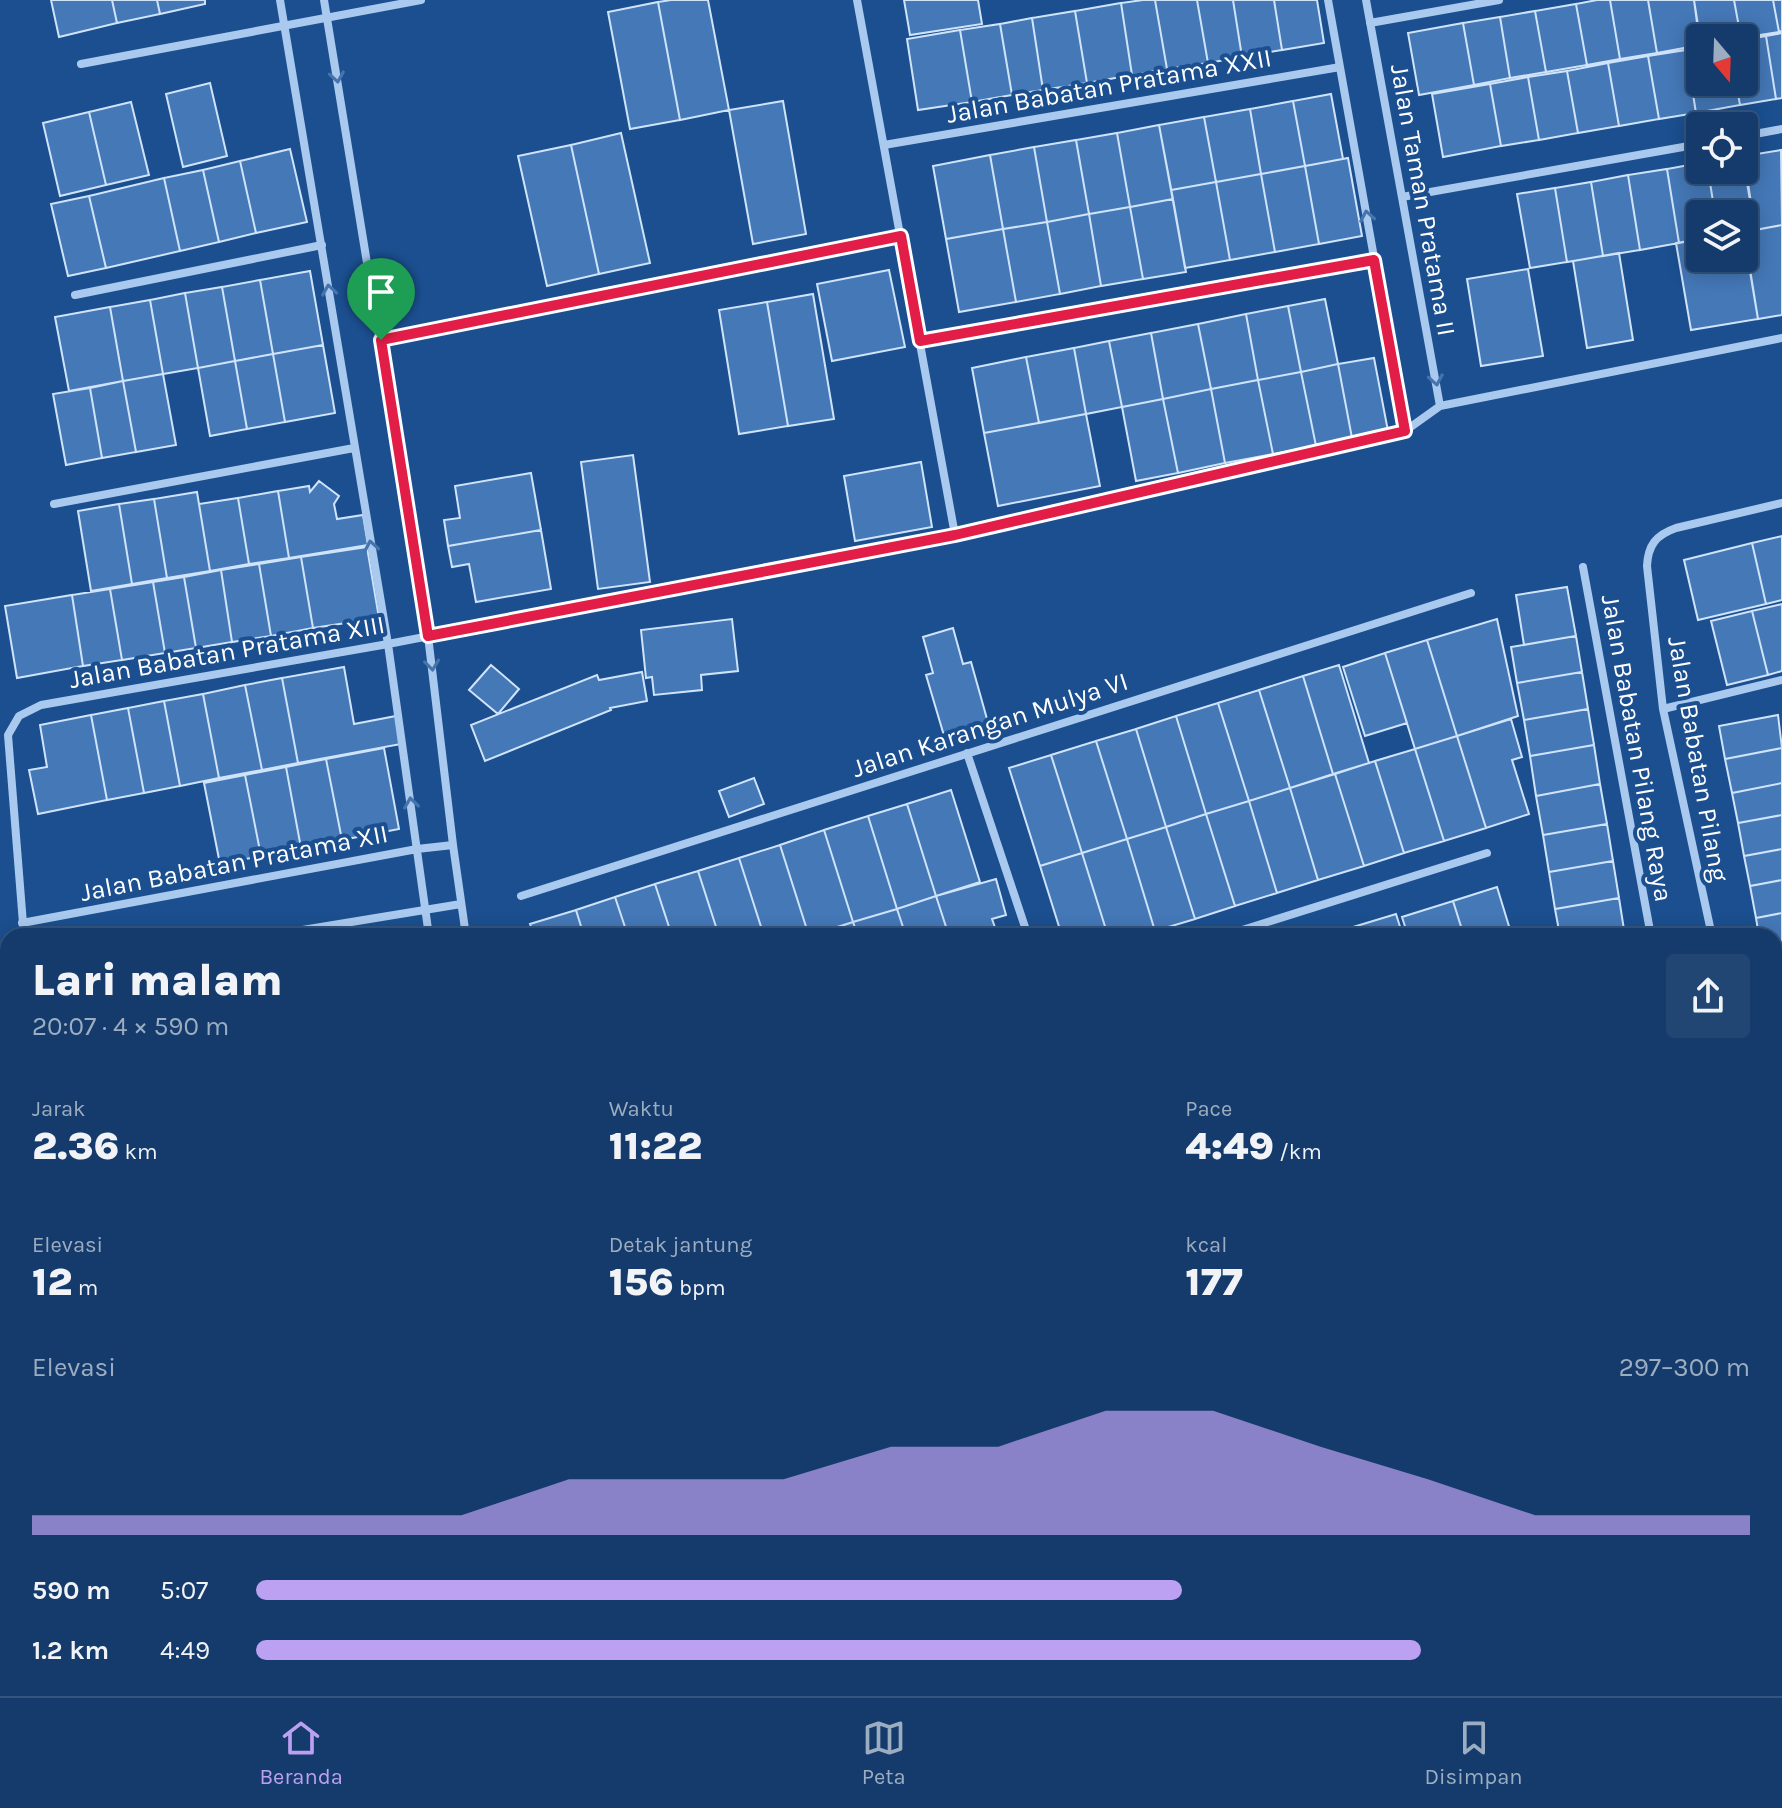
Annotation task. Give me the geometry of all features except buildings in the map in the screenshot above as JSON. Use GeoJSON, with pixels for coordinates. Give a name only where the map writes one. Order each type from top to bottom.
{"type":"FeatureCollection","features":[{"type":"Feature","properties":{"kind":"street"},"geometry":{"type":"LineString","coordinates":[[280,0],[388,644],[428,928]]}},
{"type":"Feature","properties":{"kind":"street"},"geometry":{"type":"LineString","coordinates":[[324,0],[428,636],[465,928]]}},
{"type":"Feature","properties":{"kind":"street"},"geometry":{"type":"LineString","coordinates":[[81,64],[421,0]]}},
{"type":"Feature","properties":{"kind":"street"},"geometry":{"type":"LineString","coordinates":[[857,0],[955,535]]}},
{"type":"Feature","properties":{"kind":"street"},"geometry":{"type":"LineString","coordinates":[[1328,0],[1405,431],[1440,406],[1782,338]]}},
{"type":"Feature","properties":{"kind":"street","name":"Jalan Taman Pratama II"},"geometry":{"type":"LineString","coordinates":[[1366,0],[1440,406]]}},
{"type":"Feature","properties":{"kind":"street"},"geometry":{"type":"LineString","coordinates":[[1370,23],[1499,0]]}},
{"type":"Feature","properties":{"kind":"street","name":"Jalan Babatan Pratama XXII"},"geometry":{"type":"LineString","coordinates":[[884,145],[1340,67]]}},
{"type":"Feature","properties":{"kind":"street"},"geometry":{"type":"LineString","coordinates":[[1758,133],[1782,129]]}},
{"type":"Feature","properties":{"kind":"street"},"geometry":{"type":"LineString","coordinates":[[1402,197],[1686,146]]}},
{"type":"Feature","properties":{"kind":"street"},"geometry":{"type":"LineString","coordinates":[[381,340],[901,236]]}},
{"type":"Feature","properties":{"kind":"street"},"geometry":{"type":"LineString","coordinates":[[75,295],[322,245]]}},
{"type":"Feature","properties":{"kind":"street"},"geometry":{"type":"LineString","coordinates":[[920,341],[1374,260]]}},
{"type":"Feature","properties":{"kind":"street","name":"Jalan Babatan Pratama XIII"},"geometry":{"type":"LineString","coordinates":[[22,923],[8,735],[19,716],[41,705],[388,644],[955,535],[1405,431]]}},
{"type":"Feature","properties":{"kind":"street"},"geometry":{"type":"LineString","coordinates":[[54,504],[354,448]]}},
{"type":"Feature","properties":{"kind":"street","name":"Jalan Babatan Pilang"},"geometry":{"type":"LineString","coordinates":[[1710,928],[1663,709],[1648,552],[1653,541],[1664,532],[1782,503]]}},
{"type":"Feature","properties":{"kind":"street","name":"Jalan Babatan Pilang Raya"},"geometry":{"type":"LineString","coordinates":[[1583,567],[1650,928]]}},
{"type":"Feature","properties":{"kind":"street","name":"Jalan Karangan Mulya VI"},"geometry":{"type":"LineString","coordinates":[[521,896],[1471,593]]}},
{"type":"Feature","properties":{"kind":"street"},"geometry":{"type":"LineString","coordinates":[[1663,709],[1782,680]]}},
{"type":"Feature","properties":{"kind":"street"},"geometry":{"type":"LineString","coordinates":[[967,753],[1025,928]]}},
{"type":"Feature","properties":{"kind":"street","name":"Jalan Babatan Pratama XII"},"geometry":{"type":"LineString","coordinates":[[22,923],[417,849],[453,845]]}},
{"type":"Feature","properties":{"kind":"street"},"geometry":{"type":"LineString","coordinates":[[1248,928],[1487,853]]}},
{"type":"Feature","properties":{"kind":"street"},"geometry":{"type":"LineString","coordinates":[[313,928],[461,904]]}},
{"type":"Feature","properties":{"kind":"street"},"geometry":{"type":"LineString","coordinates":[[22,923],[23,928]]}},
{"type":"Feature","properties":{"kind":"route"},"geometry":{"type":"LineString","coordinates":[[901,236],[920,341],[1374,260],[1405,431],[955,535],[428,636],[381,340],[901,236]]}}]}
